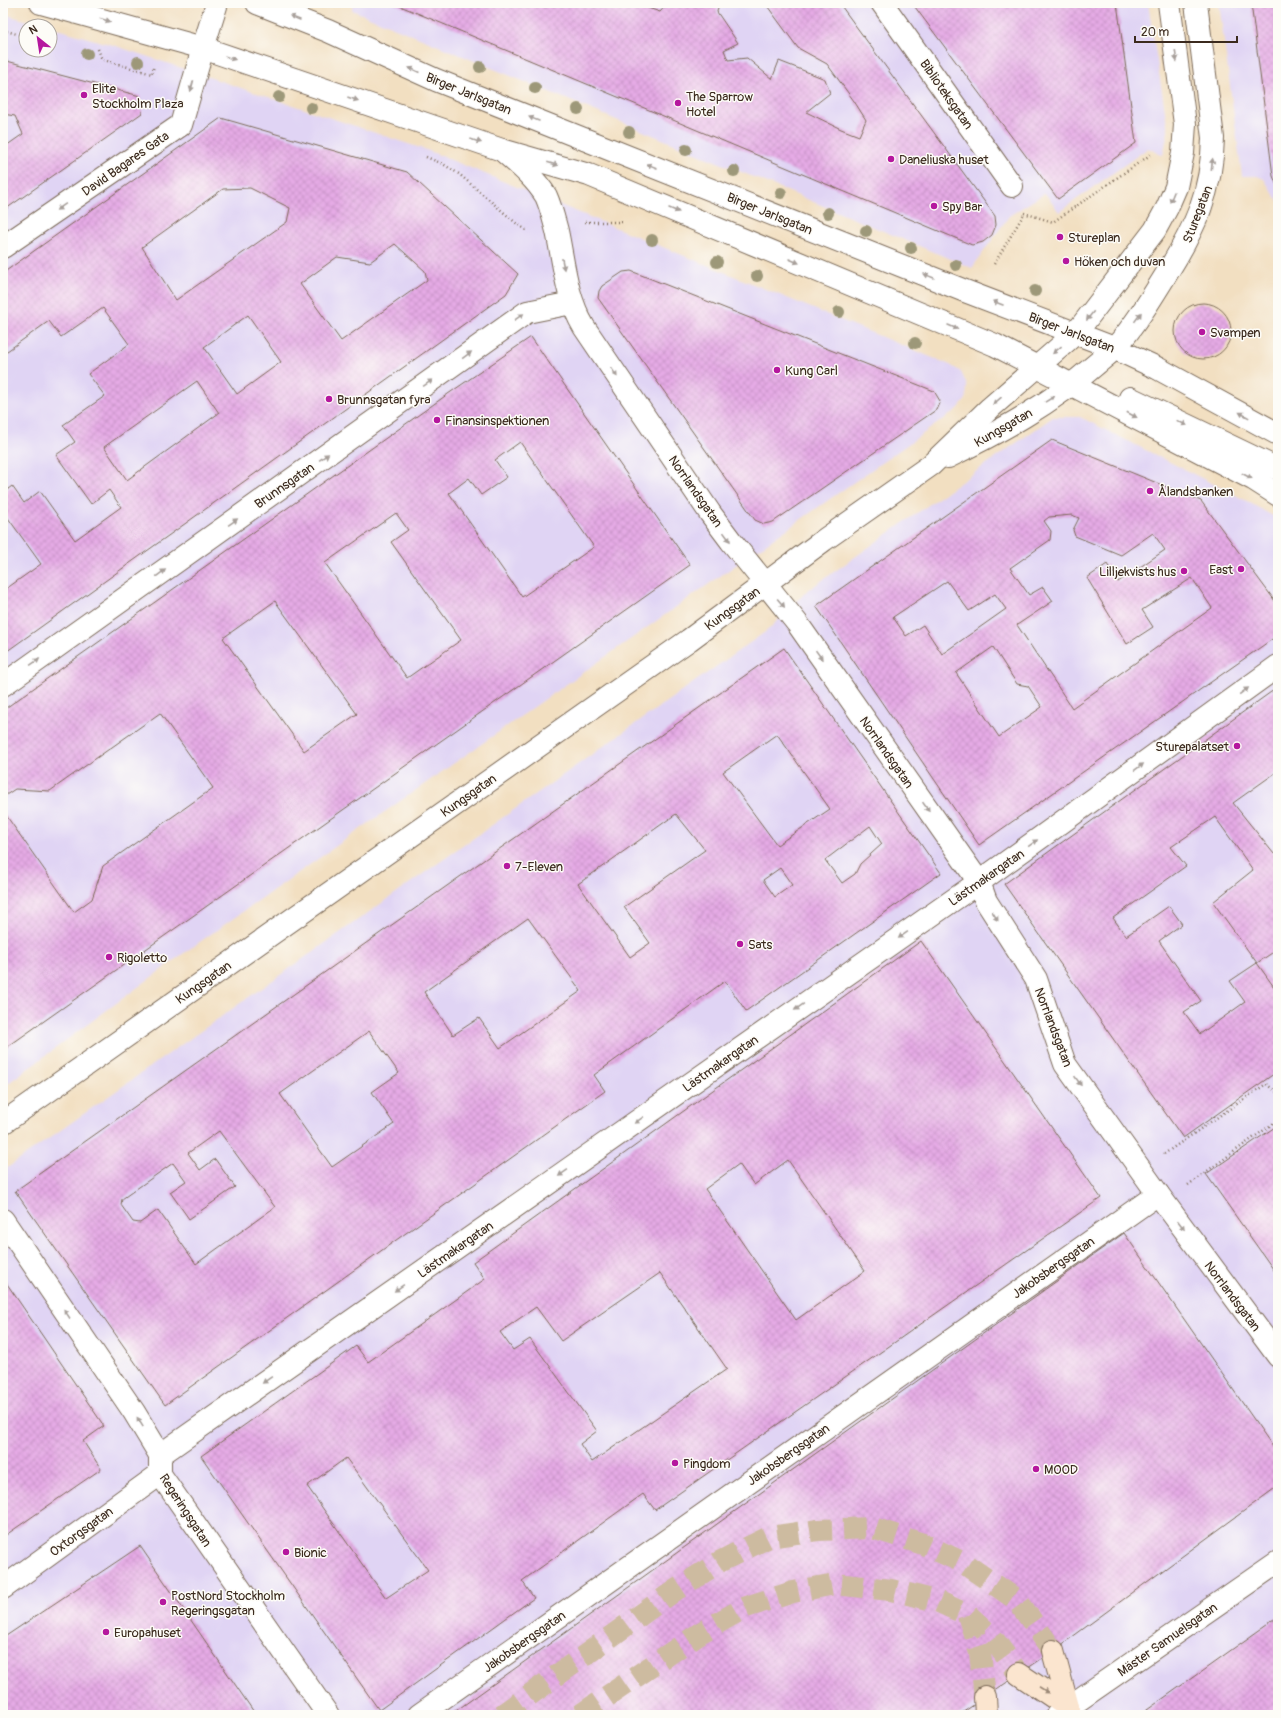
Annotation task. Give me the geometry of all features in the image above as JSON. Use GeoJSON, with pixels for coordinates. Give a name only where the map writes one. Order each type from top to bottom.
{"type":"FeatureCollection","features":[{"type":"Feature","properties":{"kind":"main road"},"geometry":{"type":"LineString","coordinates":[[1053,1650],[1066,1712]]}},
{"type":"Feature","properties":{"kind":"main road"},"geometry":{"type":"LineString","coordinates":[[1019,1674],[1066,1712]]}},
{"type":"Feature","properties":{"kind":"street"},"geometry":{"type":"LineString","coordinates":[[41,3],[203,48],[502,150],[589,174],[995,345],[1037,366],[1078,380],[1278,469]]}},
{"type":"Feature","properties":{"kind":"street"},"geometry":{"type":"LineString","coordinates":[[203,48],[217,3]]}},
{"type":"Feature","properties":{"kind":"street","name":"Birger Jarlsgatan"},"geometry":{"type":"LineString","coordinates":[[257,3],[328,31],[436,80],[965,291],[1114,348],[1157,368],[1278,434]]}},
{"type":"Feature","properties":{"kind":"street","name":"Biblioteksgatan"},"geometry":{"type":"LineString","coordinates":[[882,3],[1012,186]]}},
{"type":"Feature","properties":{"kind":"street"},"geometry":{"type":"LineString","coordinates":[[1037,366],[1076,333],[1154,230],[1167,208],[1176,187],[1183,153],[1185,124],[1169,3]]}},
{"type":"Feature","properties":{"kind":"street","name":"Sturegatan"},"geometry":{"type":"LineString","coordinates":[[1078,380],[1114,348],[1139,317],[1184,246],[1209,183],[1213,160],[1213,138],[1196,3]]}},
{"type":"Feature","properties":{"kind":"street","name":"David Bagares Gata"},"geometry":{"type":"LineString","coordinates":[[3,247],[181,125],[203,48]]}},
{"type":"Feature","properties":{"kind":"street","name":"Norrlandsgatan"},"geometry":{"type":"LineString","coordinates":[[502,150],[528,173],[546,196],[555,226],[572,303],[584,327],[710,513],[764,584],[797,623],[979,882],[986,901],[1036,979],[1066,1064],[1161,1198],[1278,1356]]}},
{"type":"Feature","properties":{"kind":"street","name":"Brunnsgatan"},"geometry":{"type":"LineString","coordinates":[[3,685],[527,312],[572,303]]}},
{"type":"Feature","properties":{"kind":"street","name":"Kungsgatan"},"geometry":{"type":"LineString","coordinates":[[3,1123],[669,654],[931,465],[990,408],[1037,366]]}},
{"type":"Feature","properties":{"kind":"street"},"geometry":{"type":"LineString","coordinates":[[1078,380],[1253,479],[1278,495]]}},
{"type":"Feature","properties":{"kind":"street","name":"Kungsgatan"},"geometry":{"type":"LineString","coordinates":[[931,465],[989,437],[1078,380]]}},
{"type":"Feature","properties":{"kind":"street","name":"Lästmakargatan"},"geometry":{"type":"LineString","coordinates":[[160,1465],[979,882],[1278,666]]}},
{"type":"Feature","properties":{"kind":"street","name":"Jakobsbergsgatan"},"geometry":{"type":"LineString","coordinates":[[419,1715],[1161,1198]]}},
{"type":"Feature","properties":{"kind":"street","name":"Regeringsgatan"},"geometry":{"type":"LineString","coordinates":[[3,1220],[134,1412],[160,1465],[328,1715]]}},
{"type":"Feature","properties":{"kind":"street","name":"Oxtorgsgatan"},"geometry":{"type":"LineString","coordinates":[[3,1588],[160,1465]]}},
{"type":"Feature","properties":{"kind":"street","name":"Mäster Samuelsgatan"},"geometry":{"type":"LineString","coordinates":[[1066,1712],[1278,1562]]}},
{"type":"Feature","properties":{"kind":"path"},"geometry":{"type":"LineString","coordinates":[[3,30],[18,34]]}},
{"type":"Feature","properties":{"kind":"path"},"geometry":{"type":"LineString","coordinates":[[97,46],[101,57],[109,62],[152,74],[155,62],[195,74]]}},
{"type":"Feature","properties":{"kind":"path"},"geometry":{"type":"LineString","coordinates":[[1012,186],[1024,213],[1053,222],[1155,151]]}},
{"type":"Feature","properties":{"kind":"path"},"geometry":{"type":"LineString","coordinates":[[424,156],[443,164],[460,174],[516,224],[525,230],[533,230]]}},
{"type":"Feature","properties":{"kind":"path"},"geometry":{"type":"LineString","coordinates":[[994,264],[1024,213]]}},
{"type":"Feature","properties":{"kind":"path"},"geometry":{"type":"LineString","coordinates":[[1141,1170],[1266,1084],[1278,1093]]}},
{"type":"Feature","properties":{"kind":"path"},"geometry":{"type":"LineString","coordinates":[[1161,1198],[1278,1120]]}},
{"type":"Feature","properties":{"kind":"shaded area"},"geometry":{"type":"Polygon","coordinates":[[[353,3],[1148,3],[1168,131],[1163,155],[1148,148],[1059,212],[1045,193],[1009,216],[972,268],[352,10],[353,3]]]}},
{"type":"Feature","properties":{"kind":"shaded area"},"geometry":{"type":"Polygon","coordinates":[[[1219,3],[1278,3],[1278,201],[1264,179],[1257,176],[1242,176],[1219,3]]]}},
{"type":"Feature","properties":{"kind":"shaded area"},"geometry":{"type":"Polygon","coordinates":[[[3,14],[18,18],[18,58],[58,58],[58,29],[116,46],[429,151],[950,365],[961,372],[967,385],[966,399],[958,409],[184,953],[3,1087],[3,14]]]}},
{"type":"Feature","properties":{"kind":"shaded area"},"geometry":{"type":"Polygon","coordinates":[[[1053,417],[1080,417],[1245,500],[1278,519],[1278,1715],[3,1715],[3,1171],[768,630],[807,591],[1053,417]]]}},
{"type":"Feature","properties":{"kind":"building"},"geometry":{"type":"Polygon","coordinates":[[[393,3],[633,3],[660,12],[668,3],[719,3],[717,12],[738,43],[724,50],[728,60],[747,58],[772,79],[779,61],[825,79],[830,93],[806,112],[859,136],[866,120],[854,101],[827,64],[798,48],[765,3],[839,3],[995,216],[996,225],[992,235],[983,242],[972,245],[393,3]]]}},
{"type":"Feature","properties":{"kind":"building"},"geometry":{"type":"Polygon","coordinates":[[[912,3],[1117,3],[1136,143],[1058,199],[912,3]]]}},
{"type":"Feature","properties":{"kind":"building"},"geometry":{"type":"Polygon","coordinates":[[[1251,3],[1278,3],[1278,188],[1273,176],[1251,3]]]}},
{"type":"Feature","properties":{"kind":"building"},"geometry":{"type":"Polygon","coordinates":[[[3,60],[140,96],[142,113],[3,211],[3,148],[23,134],[15,116],[3,114],[3,60]]]}},
{"type":"Feature","properties":{"kind":"building"},"geometry":{"type":"Polygon","coordinates":[[[221,118],[407,172],[518,274],[506,294],[3,654],[3,591],[41,564],[3,511],[3,493],[12,486],[24,503],[40,491],[75,540],[121,507],[109,490],[91,504],[56,455],[75,442],[63,425],[105,396],[88,374],[129,344],[103,308],[61,337],[49,321],[3,354],[3,273],[221,118]],[[250,188],[223,189],[142,247],[176,300],[287,222],[290,208],[250,188]],[[395,244],[370,262],[337,257],[300,284],[341,341],[427,280],[425,271],[395,244]],[[248,315],[204,347],[237,394],[281,362],[248,315]],[[197,381],[104,447],[127,480],[219,413],[197,381]]]}},
{"type":"Feature","properties":{"kind":"building"},"geometry":{"type":"Polygon","coordinates":[[[631,271],[934,391],[940,401],[936,410],[773,522],[764,524],[755,520],[598,298],[599,291],[602,286],[623,272],[631,271]]]}},
{"type":"Feature","properties":{"kind":"building","name":"Svampen"},"geometry":{"type":"Polygon","coordinates":[[[1197,303],[1209,303],[1219,307],[1227,315],[1231,325],[1231,337],[1227,347],[1219,355],[1209,359],[1197,359],[1187,355],[1179,347],[1175,337],[1175,325],[1179,315],[1187,307],[1197,303]]]}},
{"type":"Feature","properties":{"kind":"building"},"geometry":{"type":"Polygon","coordinates":[[[531,337],[690,565],[3,1050],[3,811],[74,912],[92,899],[103,866],[213,788],[160,713],[50,791],[15,789],[3,797],[3,710],[448,394],[531,337]],[[520,442],[495,460],[507,477],[481,495],[469,478],[449,493],[522,597],[594,547],[520,442]],[[396,513],[325,563],[407,678],[461,640],[391,542],[408,530],[396,513]],[[275,601],[223,638],[304,751],[357,714],[275,601]]]}},
{"type":"Feature","properties":{"kind":"building"},"geometry":{"type":"Polygon","coordinates":[[[1052,440],[1201,501],[1278,605],[1278,635],[979,845],[816,606],[1052,440]],[[1072,515],[1049,517],[1044,521],[1051,531],[1050,540],[1010,568],[1029,595],[1043,587],[1053,601],[1017,625],[1072,708],[1212,608],[1192,578],[1142,610],[1153,627],[1127,644],[1087,578],[1107,564],[1118,582],[1165,550],[1153,533],[1121,555],[1075,536],[1073,530],[1079,518],[1072,515]],[[947,581],[893,617],[906,636],[923,625],[942,654],[1006,609],[995,594],[969,611],[947,581]],[[993,647],[956,673],[999,737],[1042,707],[1028,686],[1017,684],[993,647]]]}},
{"type":"Feature","properties":{"kind":"building"},"geometry":{"type":"Polygon","coordinates":[[[784,648],[941,873],[746,1011],[725,981],[594,1075],[605,1091],[165,1405],[15,1191],[784,648]],[[777,734],[723,772],[777,845],[830,809],[777,734]],[[676,814],[578,884],[630,957],[650,943],[624,907],[705,850],[676,814]],[[870,826],[825,860],[842,883],[855,874],[860,864],[882,844],[870,826]],[[780,868],[763,880],[775,897],[792,885],[780,868]],[[528,918],[424,992],[453,1035],[479,1018],[500,1048],[581,991],[528,918]],[[369,1031],[280,1094],[332,1167],[394,1124],[372,1092],[399,1073],[369,1031]],[[219,1131],[188,1153],[200,1170],[215,1159],[235,1187],[189,1219],[170,1192],[186,1181],[173,1163],[122,1199],[121,1205],[133,1222],[140,1223],[158,1210],[196,1264],[275,1207],[219,1131]]]}},
{"type":"Feature","properties":{"kind":"building"},"geometry":{"type":"Polygon","coordinates":[[[1278,687],[1278,771],[1233,803],[1274,854],[1278,851],[1278,949],[1257,963],[1274,987],[1278,984],[1278,1071],[1183,1138],[1004,884],[1278,687]],[[1215,817],[1171,847],[1186,866],[1113,918],[1126,936],[1169,906],[1182,924],[1159,941],[1201,1001],[1184,1012],[1200,1034],[1245,1002],[1230,981],[1257,963],[1213,902],[1253,870],[1215,817]]]}},
{"type":"Feature","properties":{"kind":"building"},"geometry":{"type":"Polygon","coordinates":[[[921,941],[1101,1198],[655,1510],[643,1494],[522,1581],[534,1598],[379,1710],[201,1456],[356,1346],[368,1362],[485,1279],[473,1262],[921,941]],[[788,1160],[754,1185],[739,1164],[705,1189],[796,1320],[865,1271],[788,1160]],[[660,1273],[561,1341],[536,1307],[500,1332],[513,1350],[530,1339],[597,1431],[580,1444],[592,1462],[727,1369],[660,1273]],[[346,1458],[307,1486],[386,1598],[428,1570],[346,1458]]]}},
{"type":"Feature","properties":{"kind":"building"},"geometry":{"type":"Polygon","coordinates":[[[1278,1125],[1278,1276],[1206,1174],[1278,1125]]]}},
{"type":"Feature","properties":{"kind":"building","name":"MOOD"},"geometry":{"type":"Polygon","coordinates":[[[1124,1233],[1278,1454],[1278,1486],[1053,1651],[959,1715],[450,1715],[1124,1233]]]}},
{"type":"Feature","properties":{"kind":"building"},"geometry":{"type":"Polygon","coordinates":[[[3,1278],[104,1426],[83,1441],[101,1469],[3,1537],[3,1278]]]}},
{"type":"Feature","properties":{"kind":"building","name":"Europahuset"},"geometry":{"type":"Polygon","coordinates":[[[140,1546],[256,1715],[3,1715],[3,1638],[140,1546]]]}},
{"type":"Feature","properties":{"kind":"building"},"geometry":{"type":"Polygon","coordinates":[[[1278,1617],[1278,1715],[1140,1715],[1272,1621],[1278,1617]]]}},
{"type":"Feature","properties":{"kind":"tunnel"},"geometry":{"type":"LineString","coordinates":[[502,1715],[674,1591],[721,1561],[769,1537],[818,1530],[873,1528],[923,1544],[962,1562],[1017,1600],[1053,1651]]}},
{"type":"Feature","properties":{"kind":"tunnel"},"geometry":{"type":"LineString","coordinates":[[580,1715],[700,1633],[746,1607],[793,1592],[835,1584],[891,1590],[937,1601],[968,1615],[991,1636],[1019,1674]]}},
{"type":"Feature","properties":{"kind":"tunnel"},"geometry":{"type":"LineString","coordinates":[[968,1615],[980,1653],[985,1697]]}},
{"type":"Feature","properties":{"kind":"place","name":"Elite Stockholm Plaza"},"geometry":{"type":"Point","coordinates":[84,95]}},
{"type":"Feature","properties":{"kind":"place","name":"The Sparrow Hotel"},"geometry":{"type":"Point","coordinates":[678,103]}},
{"type":"Feature","properties":{"kind":"place","name":"Daneliuska huset"},"geometry":{"type":"Point","coordinates":[891,159]}},
{"type":"Feature","properties":{"kind":"place","name":"Spy Bar"},"geometry":{"type":"Point","coordinates":[934,206]}},
{"type":"Feature","properties":{"kind":"place","name":"Stureplan"},"geometry":{"type":"Point","coordinates":[1060,237]}},
{"type":"Feature","properties":{"kind":"place","name":"Höken och duvan"},"geometry":{"type":"Point","coordinates":[1066,261]}},
{"type":"Feature","properties":{"kind":"place","name":"Svampen"},"geometry":{"type":"Point","coordinates":[1202,332]}},
{"type":"Feature","properties":{"kind":"place","name":"Kung Carl"},"geometry":{"type":"Point","coordinates":[777,370]}},
{"type":"Feature","properties":{"kind":"place","name":"Brunnsgatan fyra"},"geometry":{"type":"Point","coordinates":[329,399]}},
{"type":"Feature","properties":{"kind":"place","name":"Finansinspektionen"},"geometry":{"type":"Point","coordinates":[437,420]}},
{"type":"Feature","properties":{"kind":"place","name":"Ålandsbanken"},"geometry":{"type":"Point","coordinates":[1150,491]}},
{"type":"Feature","properties":{"kind":"place","name":"East"},"geometry":{"type":"Point","coordinates":[1241,569]}},
{"type":"Feature","properties":{"kind":"place","name":"Lilljekvists hus"},"geometry":{"type":"Point","coordinates":[1184,571]}},
{"type":"Feature","properties":{"kind":"place","name":"Sturepalatset"},"geometry":{"type":"Point","coordinates":[1237,746]}},
{"type":"Feature","properties":{"kind":"place","name":"7-Eleven"},"geometry":{"type":"Point","coordinates":[507,866]}},
{"type":"Feature","properties":{"kind":"place","name":"Sats"},"geometry":{"type":"Point","coordinates":[740,944]}},
{"type":"Feature","properties":{"kind":"place","name":"Rigoletto"},"geometry":{"type":"Point","coordinates":[109,957]}},
{"type":"Feature","properties":{"kind":"place","name":"Pingdom"},"geometry":{"type":"Point","coordinates":[675,1463]}},
{"type":"Feature","properties":{"kind":"place","name":"MOOD"},"geometry":{"type":"Point","coordinates":[1036,1469]}},
{"type":"Feature","properties":{"kind":"place","name":"Bionic"},"geometry":{"type":"Point","coordinates":[286,1552]}},
{"type":"Feature","properties":{"kind":"place","name":"PostNord Stockholm Regeringsgatan"},"geometry":{"type":"Point","coordinates":[163,1602]}},
{"type":"Feature","properties":{"kind":"place","name":"Europahuset"},"geometry":{"type":"Point","coordinates":[106,1632]}}]}
